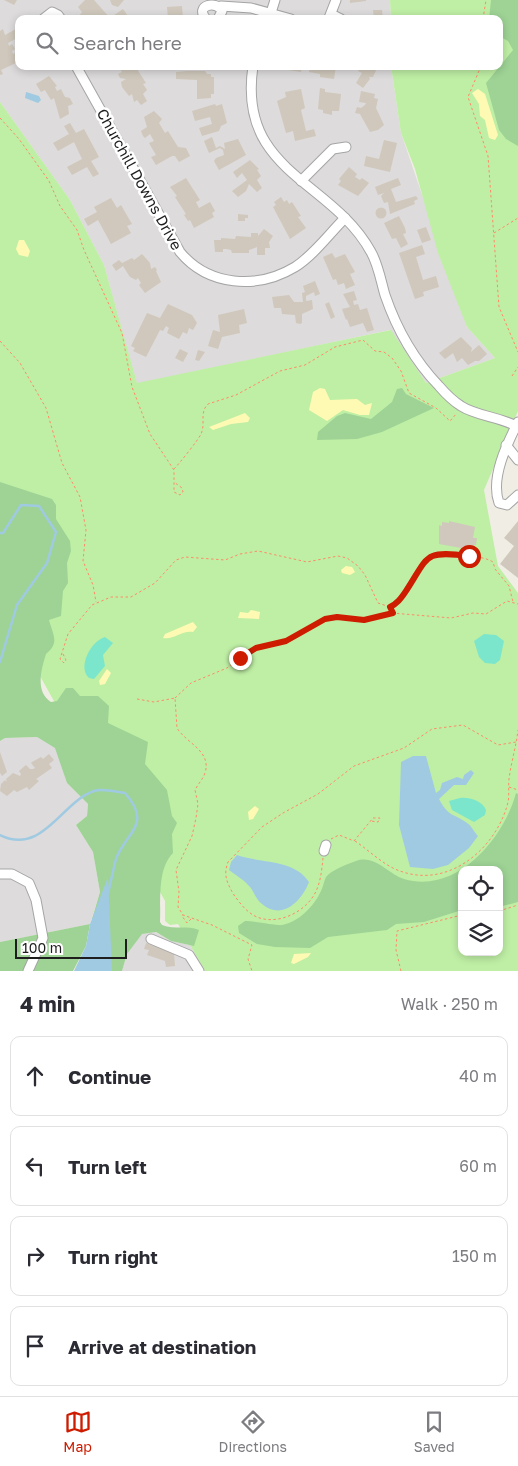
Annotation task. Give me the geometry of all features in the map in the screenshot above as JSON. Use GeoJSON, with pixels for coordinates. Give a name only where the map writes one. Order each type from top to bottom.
{"type":"FeatureCollection","features":[{"type":"Feature","properties":{"kind":"street"},"geometry":{"type":"LineString","coordinates":[[270,15],[275,0]]}},
{"type":"Feature","properties":{"kind":"street"},"geometry":{"type":"LineString","coordinates":[[330,15],[336,0]]}},
{"type":"Feature","properties":{"kind":"street"},"geometry":{"type":"LineString","coordinates":[[204,15],[202,11],[206,3],[214,1],[221,6],[242,7],[267,15]]}},
{"type":"Feature","properties":{"kind":"street"},"geometry":{"type":"LineString","coordinates":[[221,6],[221,15]]}},
{"type":"Feature","properties":{"kind":"street","name":"Churchill Downs Drive"},"geometry":{"type":"LineString","coordinates":[[78,70],[180,252],[201,271],[218,279],[234,281],[258,280],[285,272],[304,260],[345,218]]}},
{"type":"Feature","properties":{"kind":"street"},"geometry":{"type":"LineString","coordinates":[[253,70],[251,100],[260,133],[274,156],[345,218],[372,252],[402,338],[422,368],[462,407],[517,425],[506,445],[496,495],[499,503],[507,505],[518,495]]}},
{"type":"Feature","properties":{"kind":"street"},"geometry":{"type":"LineString","coordinates":[[301,181],[333,148],[346,147]]}},
{"type":"Feature","properties":{"kind":"street"},"geometry":{"type":"LineString","coordinates":[[506,445],[518,460]]}},
{"type":"Feature","properties":{"kind":"street"},"geometry":{"type":"LineString","coordinates":[[0,874],[12,874],[29,883],[36,900],[42,938],[28,971]]}},
{"type":"Feature","properties":{"kind":"street"},"geometry":{"type":"LineString","coordinates":[[151,939],[188,955],[199,971]]}},
{"type":"Feature","properties":{"kind":"path"},"geometry":{"type":"LineString","coordinates":[[484,15],[486,0]]}},
{"type":"Feature","properties":{"kind":"path"},"geometry":{"type":"LineString","coordinates":[[479,70],[468,97],[488,156],[498,307],[518,352]]}},
{"type":"Feature","properties":{"kind":"path"},"geometry":{"type":"LineString","coordinates":[[0,118],[19,139],[49,182],[60,206],[77,230],[84,250],[122,333],[132,387],[150,434],[174,470],[174,482],[174,492],[180,495],[182,488],[174,482]]}},
{"type":"Feature","properties":{"kind":"path"},"geometry":{"type":"LineString","coordinates":[[493,234],[518,218]]}},
{"type":"Feature","properties":{"kind":"path"},"geometry":{"type":"LineString","coordinates":[[174,470],[200,438],[202,412],[208,404],[236,395],[280,371],[296,369],[335,347],[356,340],[363,340],[375,351],[384,352],[392,358],[401,371],[409,393],[424,400],[450,421],[462,407]]}},
{"type":"Feature","properties":{"kind":"path"},"geometry":{"type":"LineString","coordinates":[[0,341],[20,363],[46,408],[62,463],[80,497],[86,530],[83,561],[93,585],[96,602]]}},
{"type":"Feature","properties":{"kind":"path"},"geometry":{"type":"LineString","coordinates":[[512,376],[518,367]]}},
{"type":"Feature","properties":{"kind":"path"},"geometry":{"type":"LineString","coordinates":[[63,654],[68,634],[96,602],[111,597],[131,597],[159,579],[176,560],[185,557],[225,560],[240,554],[258,551],[308,562],[338,556],[347,558],[358,566],[365,576],[378,603],[390,607],[397,604],[402,598],[422,562],[428,556],[443,553],[480,558],[493,562],[495,570],[508,586],[513,602]]}},
{"type":"Feature","properties":{"kind":"path"},"geometry":{"type":"LineString","coordinates":[[137,699],[154,702],[166,698],[175,698],[191,683],[226,668],[251,650],[286,641],[325,619],[337,617],[364,620],[393,613],[451,618],[473,613],[486,614],[507,601],[518,604]]}},
{"type":"Feature","properties":{"kind":"path"},"geometry":{"type":"LineString","coordinates":[[390,607],[393,613]]}},
{"type":"Feature","properties":{"kind":"path"},"geometry":{"type":"LineString","coordinates":[[175,698],[177,728],[202,752],[206,766],[195,790],[197,812],[192,836],[176,870],[179,892],[178,907],[183,914],[192,919],[212,925],[252,944],[248,959],[252,971]]}},
{"type":"Feature","properties":{"kind":"path"},"geometry":{"type":"LineString","coordinates":[[516,742],[498,745],[463,725],[442,727],[432,729],[404,748],[354,766],[318,794],[262,827],[228,862],[225,870],[227,882],[244,908],[254,916],[272,918],[292,915],[303,908],[317,890],[325,848],[332,837],[339,835],[354,841],[402,872],[425,876],[450,872],[477,853],[492,834],[507,806],[518,730]]}},
{"type":"Feature","properties":{"kind":"path"},"geometry":{"type":"LineString","coordinates":[[509,787],[518,790]]}},
{"type":"Feature","properties":{"kind":"path"},"geometry":{"type":"LineString","coordinates":[[354,841],[371,821]]}},
{"type":"Feature","properties":{"kind":"path"},"geometry":{"type":"LineString","coordinates":[[503,910],[518,905]]}},
{"type":"Feature","properties":{"kind":"path"},"geometry":{"type":"LineString","coordinates":[[183,914],[182,919],[187,923],[192,919]]}},
{"type":"Feature","properties":{"kind":"path"},"geometry":{"type":"LineString","coordinates":[[401,971],[396,950],[397,931],[458,916]]}},
{"type":"Feature","properties":{"kind":"shaded area"},"geometry":{"type":"Polygon","coordinates":[[[0,0],[390,0],[391,15],[15,15],[15,70],[392,70],[401,133],[467,327],[495,358],[426,383],[390,330],[137,384],[104,265],[70,200],[0,102],[0,0]]]}},
{"type":"Feature","properties":{"kind":"shaded area"},"geometry":{"type":"Polygon","coordinates":[[[37,737],[56,748],[67,783],[88,804],[87,816],[76,825],[93,852],[100,892],[90,924],[0,942],[0,741],[5,738],[37,737]]]}},
{"type":"Feature","properties":{"kind":"shaded area"},"geometry":{"type":"Polygon","coordinates":[[[155,932],[171,941],[190,945],[205,971],[122,971],[127,954],[141,934],[155,932]]]}},
{"type":"Feature","properties":{"kind":"green space"},"geometry":{"type":"Polygon","coordinates":[[[390,0],[518,0],[518,411],[484,490],[498,566],[518,593],[518,971],[205,971],[178,924],[170,925],[165,921],[165,901],[0,604],[0,102],[70,200],[104,265],[137,383],[391,330],[426,383],[495,358],[467,327],[438,253],[415,169],[401,133],[392,70],[503,70],[503,15],[391,15],[390,0]]]}},
{"type":"Feature","properties":{"kind":"green space"},"geometry":{"type":"Polygon","coordinates":[[[491,0],[518,0],[518,146],[506,139],[499,130],[486,83],[497,70],[503,70],[503,62],[513,50],[508,41],[503,38],[503,15],[489,15],[491,0]]]}},
{"type":"Feature","properties":{"kind":"green space"},"geometry":{"type":"Polygon","coordinates":[[[402,388],[406,394],[434,408],[382,432],[357,439],[317,440],[318,432],[337,416],[345,413],[371,419],[392,402],[397,389],[402,388]]]}},
{"type":"Feature","properties":{"kind":"green space"},"geometry":{"type":"Polygon","coordinates":[[[0,482],[52,499],[56,505],[56,519],[70,541],[71,551],[67,563],[68,583],[63,591],[61,616],[49,620],[54,634],[54,642],[46,654],[42,667],[41,687],[43,693],[51,702],[57,701],[66,688],[73,688],[80,696],[98,696],[109,706],[108,723],[148,742],[145,764],[167,790],[172,816],[177,823],[172,834],[173,853],[164,867],[162,876],[160,922],[162,925],[199,930],[194,946],[171,941],[156,932],[142,934],[127,954],[122,971],[104,971],[92,919],[100,892],[93,852],[76,825],[87,816],[88,804],[67,783],[55,748],[37,737],[5,738],[0,741],[0,482]]]}},
{"type":"Feature","properties":{"kind":"green space"},"geometry":{"type":"Polygon","coordinates":[[[484,634],[496,635],[504,641],[500,660],[495,664],[485,663],[479,657],[474,641],[484,634]]]}},
{"type":"Feature","properties":{"kind":"green space"},"geometry":{"type":"Polygon","coordinates":[[[105,637],[113,643],[103,655],[105,666],[94,679],[89,678],[84,668],[87,655],[100,639],[105,637]]]}},
{"type":"Feature","properties":{"kind":"green space"},"geometry":{"type":"Polygon","coordinates":[[[516,793],[518,794],[518,902],[503,906],[503,866],[466,866],[489,844],[501,828],[516,793]]]}},
{"type":"Feature","properties":{"kind":"green space"},"geometry":{"type":"Polygon","coordinates":[[[468,798],[479,802],[486,810],[485,815],[474,822],[452,810],[449,801],[468,798]]]}},
{"type":"Feature","properties":{"kind":"green space"},"geometry":{"type":"Polygon","coordinates":[[[369,860],[375,862],[404,879],[424,882],[442,879],[458,872],[458,911],[424,922],[396,924],[387,930],[328,937],[310,948],[275,947],[257,944],[239,933],[238,926],[245,921],[282,925],[294,921],[314,902],[328,874],[356,861],[369,860]]]}},
{"type":"Feature","properties":{"kind":"green space"},"geometry":{"type":"Polygon","coordinates":[[[90,924],[86,946],[73,971],[0,971],[0,942],[90,924]]]}},
{"type":"Feature","properties":{"kind":"sand"},"geometry":{"type":"Polygon","coordinates":[[[478,89],[485,94],[498,135],[495,140],[489,138],[485,120],[480,116],[479,104],[472,93],[478,89]]]}},
{"type":"Feature","properties":{"kind":"sand"},"geometry":{"type":"Polygon","coordinates":[[[19,240],[24,240],[30,251],[28,257],[19,255],[16,249],[19,240]]]}},
{"type":"Feature","properties":{"kind":"sand"},"geometry":{"type":"Polygon","coordinates":[[[320,388],[325,389],[330,400],[357,399],[365,405],[372,403],[369,415],[360,415],[343,410],[327,421],[309,410],[313,392],[320,388]]]}},
{"type":"Feature","properties":{"kind":"sand"},"geometry":{"type":"Polygon","coordinates":[[[245,413],[250,418],[248,422],[231,424],[213,430],[209,427],[245,413]]]}},
{"type":"Feature","properties":{"kind":"sand"},"geometry":{"type":"Polygon","coordinates":[[[346,566],[352,567],[355,572],[350,575],[342,573],[341,570],[346,566]]]}},
{"type":"Feature","properties":{"kind":"sand"},"geometry":{"type":"Polygon","coordinates":[[[251,610],[260,612],[259,619],[238,618],[240,612],[248,613],[251,610]]]}},
{"type":"Feature","properties":{"kind":"sand"},"geometry":{"type":"Polygon","coordinates":[[[193,622],[197,627],[193,632],[185,632],[171,638],[163,638],[165,634],[193,622]]]}},
{"type":"Feature","properties":{"kind":"sand"},"geometry":{"type":"Polygon","coordinates":[[[107,669],[111,673],[105,684],[100,685],[99,681],[107,669]]]}},
{"type":"Feature","properties":{"kind":"sand"},"geometry":{"type":"Polygon","coordinates":[[[255,806],[259,809],[253,819],[249,820],[248,812],[255,806]]]}},
{"type":"Feature","properties":{"kind":"sand"},"geometry":{"type":"Polygon","coordinates":[[[311,953],[308,957],[294,964],[291,963],[294,954],[311,953]]]}},
{"type":"Feature","properties":{"kind":"water"},"geometry":{"type":"Polygon","coordinates":[[[26,92],[39,96],[41,100],[38,103],[25,98],[26,92]]]}},
{"type":"Feature","properties":{"kind":"water"},"geometry":{"type":"Polygon","coordinates":[[[413,756],[426,756],[436,793],[440,790],[442,783],[457,777],[463,779],[464,775],[471,770],[474,773],[466,785],[454,785],[439,799],[449,812],[469,824],[478,836],[469,848],[448,865],[433,869],[410,867],[399,825],[401,762],[413,756]]]}},
{"type":"Feature","properties":{"kind":"water"},"geometry":{"type":"Polygon","coordinates":[[[237,855],[286,865],[295,869],[309,882],[306,889],[296,902],[284,910],[269,909],[260,902],[246,883],[229,870],[231,862],[237,855]]]}},
{"type":"Feature","properties":{"kind":"water"},"geometry":{"type":"Polygon","coordinates":[[[108,877],[112,971],[74,971],[86,946],[90,924],[108,877]]]}},
{"type":"Feature","properties":{"kind":"building"},"geometry":{"type":"Polygon","coordinates":[[[4,0],[17,0],[14,5],[4,0]]]}},
{"type":"Feature","properties":{"kind":"building"},"geometry":{"type":"Polygon","coordinates":[[[85,0],[94,0],[107,15],[80,15],[82,12],[78,7],[85,0]]]}},
{"type":"Feature","properties":{"kind":"building"},"geometry":{"type":"Polygon","coordinates":[[[110,0],[124,0],[118,7],[112,5],[110,0]]]}},
{"type":"Feature","properties":{"kind":"building"},"geometry":{"type":"Polygon","coordinates":[[[350,0],[366,0],[366,1],[350,3],[350,0]]]}},
{"type":"Feature","properties":{"kind":"building"},"geometry":{"type":"Polygon","coordinates":[[[182,6],[183,15],[168,15],[167,7],[182,6]]]}},
{"type":"Feature","properties":{"kind":"building"},"geometry":{"type":"Polygon","coordinates":[[[123,9],[127,15],[114,15],[123,9]]]}},
{"type":"Feature","properties":{"kind":"building"},"geometry":{"type":"Polygon","coordinates":[[[373,10],[382,10],[383,15],[374,15],[373,10]]]}},
{"type":"Feature","properties":{"kind":"building"},"geometry":{"type":"Polygon","coordinates":[[[3,29],[5,35],[15,30],[15,39],[8,43],[9,46],[12,44],[15,49],[12,51],[13,54],[15,53],[15,63],[1,70],[3,74],[0,75],[0,31],[3,29]]]}},
{"type":"Feature","properties":{"kind":"building"},"geometry":{"type":"Polygon","coordinates":[[[121,70],[138,70],[146,83],[143,84],[147,90],[143,94],[147,101],[141,105],[137,100],[134,102],[132,94],[129,96],[122,87],[121,82],[126,79],[120,78],[118,74],[122,72],[121,70]]]}},
{"type":"Feature","properties":{"kind":"building"},"geometry":{"type":"Polygon","coordinates":[[[309,70],[335,70],[334,79],[320,77],[320,74],[309,72],[309,70]]]}},
{"type":"Feature","properties":{"kind":"building"},"geometry":{"type":"Polygon","coordinates":[[[376,70],[373,77],[369,77],[370,79],[363,88],[356,83],[362,73],[358,71],[376,70]]]}},
{"type":"Feature","properties":{"kind":"building"},"geometry":{"type":"Polygon","coordinates":[[[205,71],[207,74],[211,74],[211,77],[214,77],[214,94],[211,94],[211,98],[197,99],[197,80],[176,79],[176,72],[205,71]]]}},
{"type":"Feature","properties":{"kind":"building"},"geometry":{"type":"Polygon","coordinates":[[[49,76],[57,86],[55,87],[57,91],[61,89],[65,97],[70,98],[73,104],[68,106],[69,114],[60,119],[54,98],[51,100],[45,90],[41,92],[36,84],[49,76]]]}},
{"type":"Feature","properties":{"kind":"building"},"geometry":{"type":"Polygon","coordinates":[[[320,88],[325,89],[325,92],[341,94],[339,111],[332,111],[332,115],[323,113],[323,110],[318,109],[320,88]]]}},
{"type":"Feature","properties":{"kind":"building"},"geometry":{"type":"Polygon","coordinates":[[[301,89],[305,108],[301,110],[306,131],[314,129],[316,136],[295,141],[293,131],[286,133],[277,101],[286,97],[285,92],[301,89]]]}},
{"type":"Feature","properties":{"kind":"building"},"geometry":{"type":"Polygon","coordinates":[[[361,91],[375,94],[374,98],[378,99],[376,108],[384,125],[378,130],[370,132],[360,114],[355,113],[357,107],[361,108],[366,103],[359,102],[361,91]]]}},
{"type":"Feature","properties":{"kind":"building"},"geometry":{"type":"Polygon","coordinates":[[[215,104],[216,106],[222,104],[227,123],[221,126],[219,131],[202,136],[199,128],[212,124],[210,117],[195,121],[192,111],[215,104]]]}},
{"type":"Feature","properties":{"kind":"building"},"geometry":{"type":"Polygon","coordinates":[[[154,111],[162,119],[159,123],[165,133],[168,131],[178,147],[186,148],[190,156],[179,162],[175,156],[172,156],[156,165],[151,157],[156,155],[149,143],[154,141],[150,134],[145,138],[141,131],[147,127],[144,117],[154,111]]]}},
{"type":"Feature","properties":{"kind":"building"},"geometry":{"type":"Polygon","coordinates":[[[70,123],[76,133],[84,129],[99,157],[91,161],[99,174],[93,177],[87,167],[72,175],[67,167],[82,159],[74,142],[58,151],[53,143],[69,134],[64,126],[70,123]]]}},
{"type":"Feature","properties":{"kind":"building"},"geometry":{"type":"Polygon","coordinates":[[[212,137],[216,148],[220,146],[225,149],[224,143],[238,139],[246,155],[219,170],[214,161],[216,158],[224,155],[223,150],[220,148],[209,153],[204,141],[212,137]]]}},
{"type":"Feature","properties":{"kind":"building"},"geometry":{"type":"Polygon","coordinates":[[[384,140],[397,143],[390,172],[364,166],[366,156],[379,159],[384,140]]]}},
{"type":"Feature","properties":{"kind":"building"},"geometry":{"type":"Polygon","coordinates":[[[250,160],[259,169],[257,170],[261,176],[257,180],[262,188],[257,192],[249,184],[246,191],[238,197],[232,191],[247,180],[242,173],[237,178],[233,172],[250,160]]]}},
{"type":"Feature","properties":{"kind":"building"},"geometry":{"type":"Polygon","coordinates":[[[349,167],[357,174],[355,177],[360,180],[362,178],[369,183],[358,196],[338,185],[341,181],[339,179],[349,167]]]}},
{"type":"Feature","properties":{"kind":"building"},"geometry":{"type":"Polygon","coordinates":[[[186,178],[200,200],[196,202],[199,208],[210,202],[215,211],[212,213],[214,217],[194,228],[190,220],[188,221],[184,215],[186,214],[175,197],[177,196],[170,187],[186,178]]]}},
{"type":"Feature","properties":{"kind":"building"},"geometry":{"type":"Polygon","coordinates":[[[398,178],[401,185],[391,189],[396,202],[416,196],[418,199],[414,201],[415,204],[390,214],[388,202],[384,203],[381,196],[384,193],[378,195],[375,187],[398,178]]]}},
{"type":"Feature","properties":{"kind":"building"},"geometry":{"type":"Polygon","coordinates":[[[281,197],[284,202],[287,200],[289,204],[292,202],[301,216],[298,217],[306,228],[290,239],[273,207],[276,205],[274,202],[281,197]]]}},
{"type":"Feature","properties":{"kind":"building"},"geometry":{"type":"Polygon","coordinates":[[[111,198],[117,208],[121,205],[132,224],[127,226],[131,233],[111,244],[98,220],[88,226],[84,219],[97,212],[94,207],[111,198]]]}},
{"type":"Feature","properties":{"kind":"building"},"geometry":{"type":"Polygon","coordinates":[[[381,207],[387,213],[381,219],[375,213],[381,207]]]}},
{"type":"Feature","properties":{"kind":"building"},"geometry":{"type":"Polygon","coordinates":[[[238,214],[248,215],[248,218],[245,218],[245,221],[238,221],[238,214]]]}},
{"type":"Feature","properties":{"kind":"building"},"geometry":{"type":"Polygon","coordinates":[[[399,216],[405,228],[406,233],[403,234],[408,244],[401,248],[396,238],[392,239],[384,223],[399,216]]]}},
{"type":"Feature","properties":{"kind":"building"},"geometry":{"type":"Polygon","coordinates":[[[426,227],[431,240],[422,243],[417,230],[426,227]]]}},
{"type":"Feature","properties":{"kind":"building"},"geometry":{"type":"Polygon","coordinates":[[[264,229],[273,236],[269,242],[270,248],[265,248],[265,255],[257,255],[257,247],[249,250],[249,253],[232,253],[231,250],[226,249],[223,249],[223,252],[215,252],[214,240],[221,240],[221,238],[235,239],[236,236],[251,237],[251,233],[258,233],[258,236],[264,229]]]}},
{"type":"Feature","properties":{"kind":"building"},"geometry":{"type":"Polygon","coordinates":[[[422,245],[425,254],[416,257],[423,280],[436,276],[439,287],[423,292],[424,296],[415,299],[399,253],[422,245]]]}},
{"type":"Feature","properties":{"kind":"building"},"geometry":{"type":"Polygon","coordinates":[[[332,253],[335,258],[345,254],[355,272],[350,274],[355,285],[346,289],[344,283],[338,285],[336,279],[333,280],[323,257],[332,253]]]}},
{"type":"Feature","properties":{"kind":"building"},"geometry":{"type":"Polygon","coordinates":[[[142,254],[150,263],[151,269],[155,267],[161,282],[145,293],[139,285],[141,283],[138,278],[136,280],[130,277],[123,266],[116,271],[112,265],[119,260],[122,263],[132,258],[134,260],[142,254]]]}},
{"type":"Feature","properties":{"kind":"building"},"geometry":{"type":"Polygon","coordinates":[[[315,281],[320,294],[315,296],[314,292],[306,296],[306,301],[312,300],[313,309],[302,314],[302,323],[296,323],[295,315],[282,314],[281,308],[274,308],[272,297],[289,295],[294,302],[303,302],[302,293],[305,292],[303,286],[315,281]]]}},
{"type":"Feature","properties":{"kind":"building"},"geometry":{"type":"Polygon","coordinates":[[[354,291],[357,300],[353,301],[354,305],[358,304],[360,310],[367,308],[374,330],[367,332],[363,323],[350,327],[346,320],[342,309],[350,307],[343,294],[354,291]]]}},
{"type":"Feature","properties":{"kind":"building"},"geometry":{"type":"Polygon","coordinates":[[[329,302],[335,317],[331,319],[325,304],[329,302]]]}},
{"type":"Feature","properties":{"kind":"building"},"geometry":{"type":"Polygon","coordinates":[[[168,304],[192,315],[197,323],[193,330],[189,328],[187,334],[183,332],[179,339],[167,333],[169,328],[166,326],[163,331],[160,330],[146,357],[133,351],[135,348],[131,346],[147,313],[160,318],[168,304]]]}},
{"type":"Feature","properties":{"kind":"building"},"geometry":{"type":"Polygon","coordinates":[[[244,309],[247,323],[239,325],[240,333],[222,337],[218,349],[208,346],[213,330],[220,332],[218,315],[244,309]]]}},
{"type":"Feature","properties":{"kind":"building"},"geometry":{"type":"Polygon","coordinates":[[[461,337],[472,348],[471,352],[479,345],[487,354],[479,361],[468,365],[462,358],[457,362],[453,353],[445,359],[439,353],[461,337]]]}},
{"type":"Feature","properties":{"kind":"building"},"geometry":{"type":"Polygon","coordinates":[[[180,349],[188,353],[183,362],[175,358],[180,349]]]}},
{"type":"Feature","properties":{"kind":"building"},"geometry":{"type":"Polygon","coordinates":[[[198,350],[205,352],[199,361],[195,360],[198,350]]]}},
{"type":"Feature","properties":{"kind":"building"},"geometry":{"type":"Polygon","coordinates":[[[449,521],[475,527],[473,538],[477,538],[476,545],[473,545],[472,550],[439,544],[439,525],[442,526],[442,522],[449,523],[449,521]]]}},
{"type":"Feature","properties":{"kind":"building"},"geometry":{"type":"Polygon","coordinates":[[[518,521],[518,578],[500,564],[514,546],[504,538],[518,521]]]}},
{"type":"Feature","properties":{"kind":"building"},"geometry":{"type":"Polygon","coordinates":[[[0,752],[7,772],[2,776],[0,773],[0,752]]]}},
{"type":"Feature","properties":{"kind":"building"},"geometry":{"type":"Polygon","coordinates":[[[49,754],[54,760],[49,764],[52,768],[36,779],[39,781],[29,790],[27,787],[17,792],[14,790],[7,796],[0,791],[1,784],[5,780],[7,782],[6,779],[13,773],[20,776],[19,771],[26,765],[33,769],[35,768],[32,762],[41,757],[43,759],[49,754]]]}},
{"type":"Feature","properties":{"kind":"building"},"geometry":{"type":"Polygon","coordinates":[[[146,943],[174,953],[175,966],[166,967],[165,961],[147,955],[149,950],[144,949],[146,943]]]}},
{"type":"Feature","properties":{"kind":"waterway"},"geometry":{"type":"LineString","coordinates":[[0,533],[3,533],[21,505],[39,506],[56,532],[47,563],[17,605],[0,662]]}},
{"type":"Feature","properties":{"kind":"waterway"},"geometry":{"type":"LineString","coordinates":[[0,835],[15,840],[28,839],[40,833],[71,805],[94,791],[105,790],[125,793],[137,813],[137,821],[135,828],[116,859],[108,893]]}},
{"type":"Feature","properties":{"kind":"route"},"geometry":{"type":"LineString","coordinates":[[240,658],[256,648],[264,648],[286,641],[325,619],[337,617],[364,620],[393,613],[390,607],[397,604],[402,598],[422,562],[428,556],[451,553],[469,556]]}}]}
